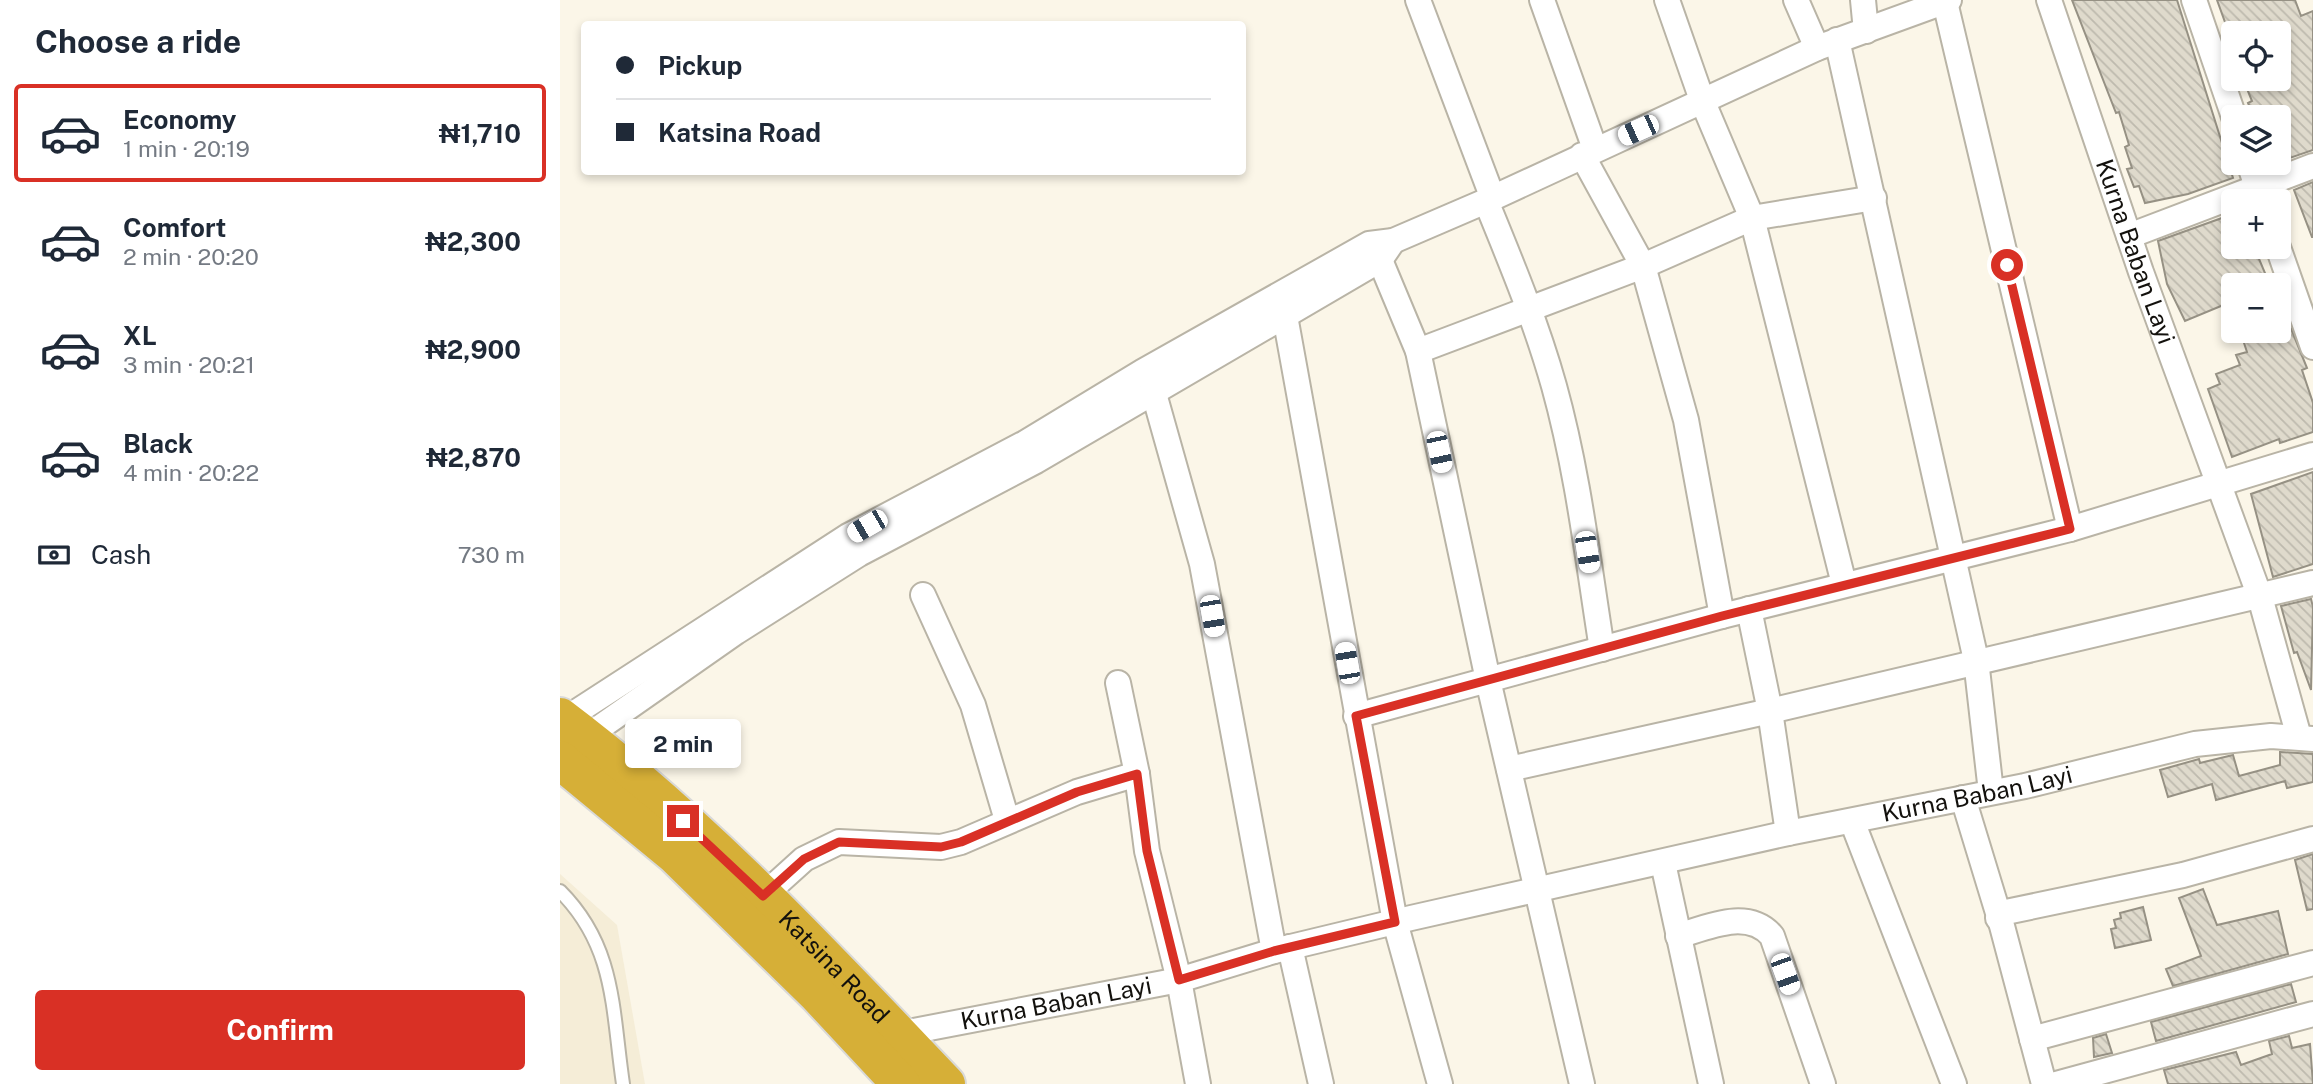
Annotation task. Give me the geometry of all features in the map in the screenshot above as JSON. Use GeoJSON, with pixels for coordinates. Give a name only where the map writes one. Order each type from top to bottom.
{"type":"FeatureCollection","features":[{"type":"Feature","properties":{"kind":"highway","name":"Katsina Road"},"geometry":{"type":"LineString","coordinates":[[568,734],[683,821],[763,896],[946,1084]]}},
{"type":"Feature","properties":{"kind":"highway","name":"Katsina Road"},"geometry":{"type":"LineString","coordinates":[[568,734],[674,855],[818,995],[901,1084]]}},
{"type":"Feature","properties":{"kind":"street"},"geometry":{"type":"LineString","coordinates":[[1419,0],[1530,309],[1554,388],[1575,479],[1602,649]]}},
{"type":"Feature","properties":{"kind":"street"},"geometry":{"type":"LineString","coordinates":[[1542,0],[1588,152],[1643,265],[1686,420],[1722,616]]}},
{"type":"Feature","properties":{"kind":"street"},"geometry":{"type":"LineString","coordinates":[[1667,0],[1702,100],[1752,218],[1844,584]]}},
{"type":"Feature","properties":{"kind":"street"},"geometry":{"type":"LineString","coordinates":[[1796,0],[1827,44],[1874,198],[1976,660],[1992,792]]}},
{"type":"Feature","properties":{"kind":"street"},"geometry":{"type":"LineString","coordinates":[[1863,0],[1866,31]]}},
{"type":"Feature","properties":{"kind":"street","name":"Kurna Baban Layi"},"geometry":{"type":"LineString","coordinates":[[898,1034],[1179,980],[1282,949],[1395,922],[1788,833],[1992,792],[2194,744],[2306,738],[2302,702],[2260,597],[2129,236],[2049,0]]}},
{"type":"Feature","properties":{"kind":"street"},"geometry":{"type":"LineString","coordinates":[[2194,0],[2230,105]]}},
{"type":"Feature","properties":{"kind":"street"},"geometry":{"type":"LineString","coordinates":[[568,734],[859,554],[1036,461],[1153,390],[1285,316],[1386,251],[1489,198],[1827,44],[1947,1],[2070,529]]}},
{"type":"Feature","properties":{"kind":"street"},"geometry":{"type":"LineString","coordinates":[[2269,189],[2313,166]]}},
{"type":"Feature","properties":{"kind":"street"},"geometry":{"type":"LineString","coordinates":[[1418,351],[1643,265],[1752,218],[1874,198]]}},
{"type":"Feature","properties":{"kind":"street"},"geometry":{"type":"LineString","coordinates":[[2129,236],[2221,207]]}},
{"type":"Feature","properties":{"kind":"street"},"geometry":{"type":"LineString","coordinates":[[568,734],[724,615],[885,515],[1026,443],[1142,372],[1369,244],[1386,251],[1418,351],[1488,680],[1581,1084]]}},
{"type":"Feature","properties":{"kind":"street"},"geometry":{"type":"LineString","coordinates":[[2282,259],[2313,347]]}},
{"type":"Feature","properties":{"kind":"street"},"geometry":{"type":"LineString","coordinates":[[1285,316],[1395,922],[1440,1084]]}},
{"type":"Feature","properties":{"kind":"street"},"geometry":{"type":"LineString","coordinates":[[1153,390],[1202,565],[1282,949],[1321,1084]]}},
{"type":"Feature","properties":{"kind":"street"},"geometry":{"type":"LineString","coordinates":[[1356,716],[1844,584],[2070,529],[2313,455]]}},
{"type":"Feature","properties":{"kind":"street"},"geometry":{"type":"LineString","coordinates":[[1508,769],[1770,711],[1976,660],[2313,583]]}},
{"type":"Feature","properties":{"kind":"street"},"geometry":{"type":"LineString","coordinates":[[923,595],[973,705],[1007,820]]}},
{"type":"Feature","properties":{"kind":"street"},"geometry":{"type":"LineString","coordinates":[[1749,609],[1770,711],[1788,833]]}},
{"type":"Feature","properties":{"kind":"street"},"geometry":{"type":"LineString","coordinates":[[1118,683],[1137,774],[1147,851],[1179,980],[1198,1084]]}},
{"type":"Feature","properties":{"kind":"street"},"geometry":{"type":"LineString","coordinates":[[763,896],[804,859],[839,842],[941,847],[961,842],[1007,820],[1098,784],[1137,774]]}},
{"type":"Feature","properties":{"kind":"street"},"geometry":{"type":"LineString","coordinates":[[1963,798],[2044,1084]]}},
{"type":"Feature","properties":{"kind":"street"},"geometry":{"type":"LineString","coordinates":[[1852,821],[1954,1084]]}},
{"type":"Feature","properties":{"kind":"street"},"geometry":{"type":"LineString","coordinates":[[1998,918],[2006,912],[2183,875],[2313,839]]}},
{"type":"Feature","properties":{"kind":"street"},"geometry":{"type":"LineString","coordinates":[[1663,863],[1711,1084]]}},
{"type":"Feature","properties":{"kind":"street"},"geometry":{"type":"LineString","coordinates":[[1678,936],[1730,921],[1753,922],[1764,927],[1772,936],[1823,1084]]}},
{"type":"Feature","properties":{"kind":"street"},"geometry":{"type":"LineString","coordinates":[[2032,1039],[2313,963]]}},
{"type":"Feature","properties":{"kind":"street"},"geometry":{"type":"LineString","coordinates":[[2056,1084],[2313,1014]]}},
{"type":"Feature","properties":{"kind":"lane"},"geometry":{"type":"LineString","coordinates":[[560,891],[579,910],[594,933],[603,957],[622,1084]]}},
{"type":"Feature","properties":{"kind":"shaded area"},"geometry":{"type":"Polygon","coordinates":[[[560,874],[617,925],[645,1084],[560,1084],[560,874]]]}},
{"type":"Feature","properties":{"kind":"building"},"geometry":{"type":"Polygon","coordinates":[[[2072,0],[2177,0],[2221,140],[2221,175],[2232,175],[2233,178],[2188,194],[2145,203],[2139,186],[2134,187],[2127,169],[2132,168],[2125,147],[2129,145],[2119,112],[2116,113],[2072,0]]]}},
{"type":"Feature","properties":{"kind":"building"},"geometry":{"type":"Polygon","coordinates":[[[2217,0],[2295,0],[2301,16],[2313,11],[2313,150],[2291,158],[2291,105],[2248,103],[2252,101],[2248,91],[2291,91],[2291,21],[2225,21],[2217,0]]]}},
{"type":"Feature","properties":{"kind":"building"},"geometry":{"type":"Polygon","coordinates":[[[2313,182],[2313,237],[2312,237],[2294,190],[2313,182]]]}},
{"type":"Feature","properties":{"kind":"building"},"geometry":{"type":"Polygon","coordinates":[[[2221,218],[2221,259],[2259,259],[2265,273],[2221,273],[2221,306],[2185,321],[2167,284],[2158,241],[2221,218]]]}},
{"type":"Feature","properties":{"kind":"building"},"geometry":{"type":"Polygon","coordinates":[[[2291,329],[2307,368],[2302,370],[2313,403],[2313,432],[2280,443],[2279,439],[2232,457],[2208,389],[2220,384],[2216,374],[2240,365],[2236,355],[2247,352],[2244,343],[2291,343],[2291,329]]]}},
{"type":"Feature","properties":{"kind":"building"},"geometry":{"type":"Polygon","coordinates":[[[2313,472],[2313,564],[2273,577],[2251,494],[2313,472]]]}},
{"type":"Feature","properties":{"kind":"building"},"geometry":{"type":"Polygon","coordinates":[[[2311,599],[2311,690],[2297,652],[2294,653],[2281,606],[2311,599]]]}},
{"type":"Feature","properties":{"kind":"building"},"geometry":{"type":"Polygon","coordinates":[[[2280,752],[2313,754],[2313,782],[2287,788],[2285,781],[2216,800],[2212,784],[2168,797],[2160,770],[2199,759],[2200,763],[2233,755],[2239,776],[2280,765],[2280,752]]]}},
{"type":"Feature","properties":{"kind":"building"},"geometry":{"type":"Polygon","coordinates":[[[2313,854],[2313,909],[2307,910],[2295,860],[2313,854]]]}},
{"type":"Feature","properties":{"kind":"building"},"geometry":{"type":"Polygon","coordinates":[[[2203,889],[2217,925],[2278,911],[2288,954],[2173,986],[2166,969],[2201,956],[2179,898],[2203,889]]]}},
{"type":"Feature","properties":{"kind":"building"},"geometry":{"type":"Polygon","coordinates":[[[2143,907],[2151,940],[2115,948],[2111,929],[2116,928],[2114,920],[2121,918],[2120,913],[2143,907]]]}},
{"type":"Feature","properties":{"kind":"building"},"geometry":{"type":"Polygon","coordinates":[[[2291,984],[2296,1002],[2156,1041],[2151,1022],[2291,984]]]}},
{"type":"Feature","properties":{"kind":"building"},"geometry":{"type":"Polygon","coordinates":[[[2106,1034],[2112,1053],[2094,1057],[2093,1038],[2106,1034]]]}},
{"type":"Feature","properties":{"kind":"building"},"geometry":{"type":"Polygon","coordinates":[[[2289,1036],[2292,1048],[2310,1044],[2313,1084],[2168,1084],[2164,1070],[2236,1052],[2241,1065],[2272,1054],[2269,1041],[2289,1036]]]}},
{"type":"Feature","properties":{"kind":"route"},"geometry":{"type":"LineString","coordinates":[[683,821],[763,896],[804,859],[821,848],[839,842],[941,847],[961,842],[1007,820],[1098,784],[1137,774],[1147,851],[1179,980],[1274,951],[1395,922],[1356,716],[1844,584],[2070,529],[2007,265]]}}]}
